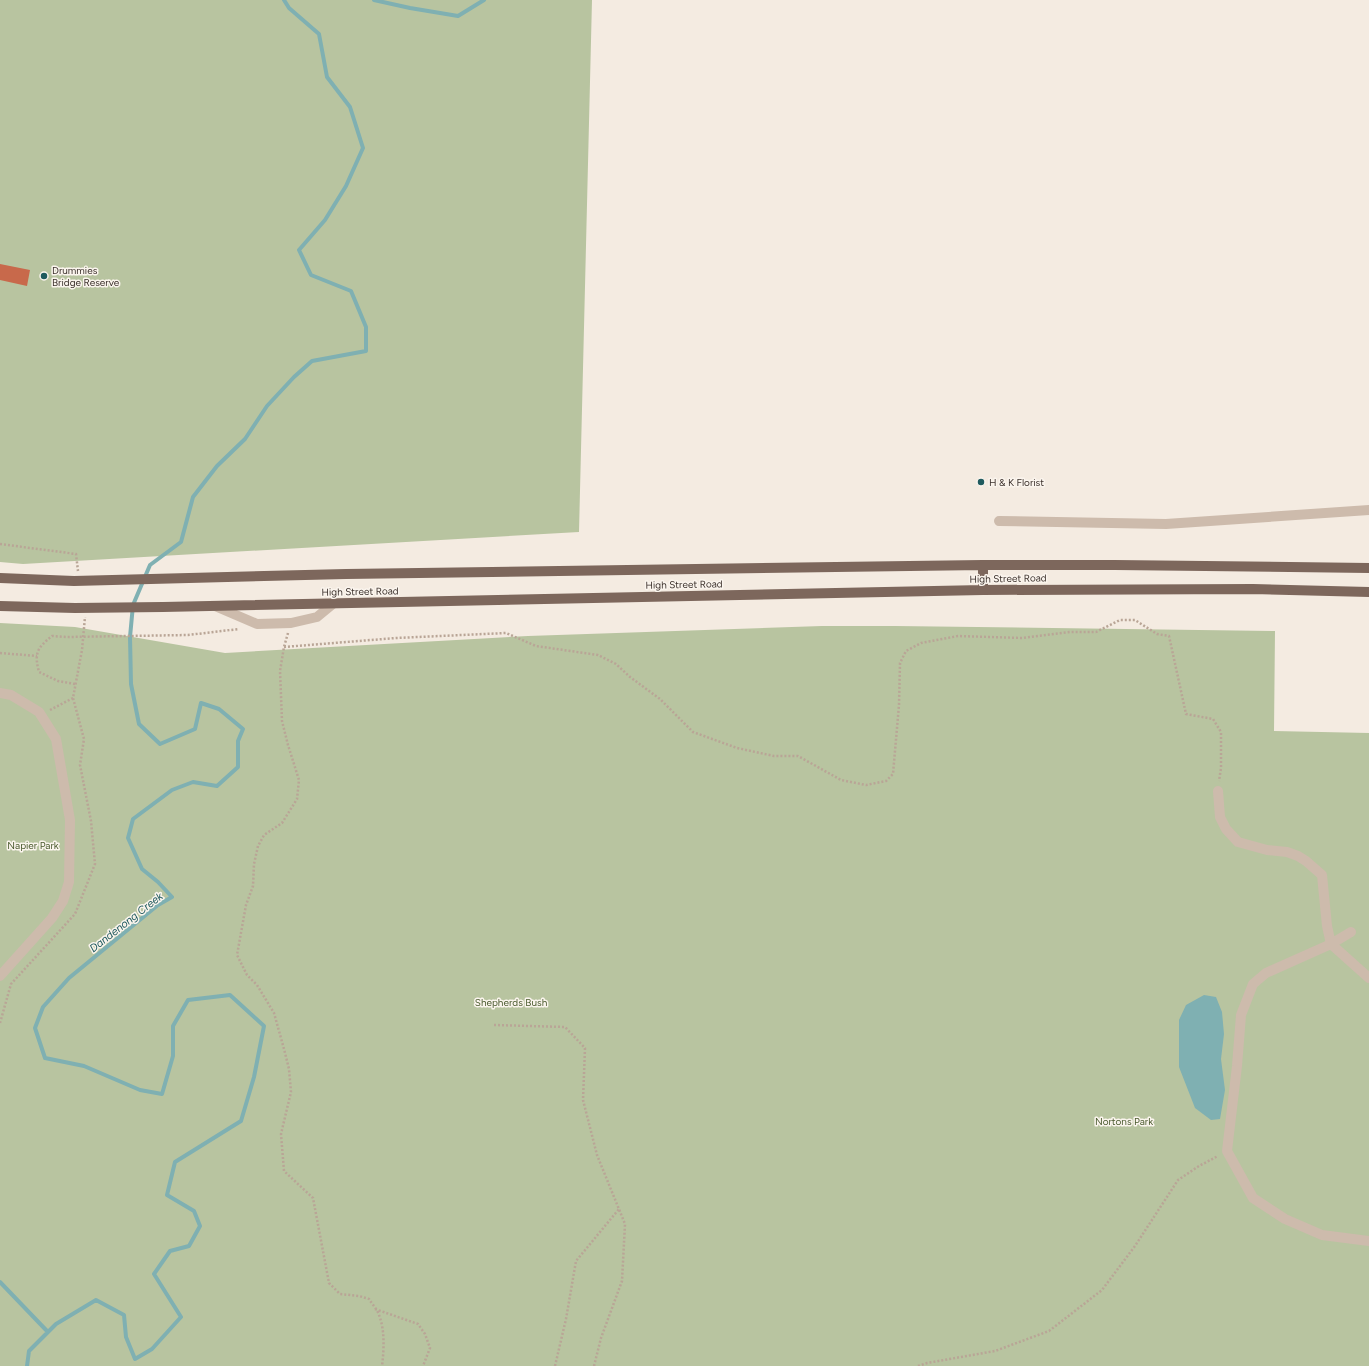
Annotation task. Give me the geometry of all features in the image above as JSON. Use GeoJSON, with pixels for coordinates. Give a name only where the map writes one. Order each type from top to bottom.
{"type":"FeatureCollection","features":[{"type":"Feature","properties":{"kind":"main road","name":"High Street Road"},"geometry":{"type":"LineString","coordinates":[[0,578],[160,579],[362,574],[983,565],[1369,568]]}},
{"type":"Feature","properties":{"kind":"main road"},"geometry":{"type":"LineString","coordinates":[[983,565],[983,590]]}},
{"type":"Feature","properties":{"kind":"main road","name":"High Street Road"},"geometry":{"type":"LineString","coordinates":[[0,606],[74,608],[163,607],[983,590],[1252,589],[1369,592]]}},
{"type":"Feature","properties":{"kind":"lane"},"geometry":{"type":"LineString","coordinates":[[999,520],[1166,524],[1369,510]]}},
{"type":"Feature","properties":{"kind":"lane"},"geometry":{"type":"LineString","coordinates":[[215,606],[257,624],[291,623],[317,617],[334,603]]}},
{"type":"Feature","properties":{"kind":"lane"},"geometry":{"type":"LineString","coordinates":[[0,693],[11,695],[39,712],[56,739],[70,820],[69,882],[63,901],[52,918],[0,976]]}},
{"type":"Feature","properties":{"kind":"lane"},"geometry":{"type":"LineString","coordinates":[[1218,791],[1220,817],[1226,829],[1238,842],[1267,850],[1287,852],[1298,856],[1322,875],[1327,926],[1331,944],[1369,978]]}},
{"type":"Feature","properties":{"kind":"lane"},"geometry":{"type":"LineString","coordinates":[[1351,932],[1331,944],[1266,973],[1253,984],[1241,1015],[1237,1066],[1227,1151],[1253,1198],[1285,1219],[1322,1235],[1369,1241]]}},
{"type":"Feature","properties":{"kind":"path"},"geometry":{"type":"LineString","coordinates":[[0,544],[76,554],[76,579]]}},
{"type":"Feature","properties":{"kind":"path"},"geometry":{"type":"LineString","coordinates":[[284,647],[443,635],[506,633],[536,646],[598,655],[616,664],[630,677],[660,699],[693,732],[737,748],[774,756],[798,756],[842,780],[866,785],[886,781],[893,774],[899,705],[900,662],[906,651],[921,643],[958,636],[1022,638],[1070,632],[1096,632],[1120,620],[1135,620],[1157,634],[1168,636],[1186,714],[1213,719],[1220,732],[1221,768],[1218,791]]}},
{"type":"Feature","properties":{"kind":"path"},"geometry":{"type":"LineString","coordinates":[[291,623],[284,647],[280,671],[282,720],[299,780],[297,799],[282,823],[264,835],[258,846],[254,864],[253,886],[246,905],[237,955],[247,975],[257,985],[274,1013],[289,1069],[291,1092],[281,1134],[284,1171],[313,1198],[329,1283],[340,1294],[359,1296],[369,1299],[379,1315],[382,1332],[382,1366]]}},
{"type":"Feature","properties":{"kind":"path"},"geometry":{"type":"LineString","coordinates":[[76,684],[58,681],[39,672],[36,660],[40,646],[52,636],[188,635],[240,629],[257,624]]}},
{"type":"Feature","properties":{"kind":"path"},"geometry":{"type":"LineString","coordinates":[[0,653],[37,656]]}},
{"type":"Feature","properties":{"kind":"path"},"geometry":{"type":"LineString","coordinates":[[41,715],[73,698]]}},
{"type":"Feature","properties":{"kind":"path"},"geometry":{"type":"LineString","coordinates":[[494,1025],[565,1027],[585,1048],[582,1100],[597,1155],[625,1224],[622,1281],[601,1338],[594,1366]]}},
{"type":"Feature","properties":{"kind":"path"},"geometry":{"type":"LineString","coordinates":[[918,1366],[995,1351],[1049,1331],[1102,1290],[1135,1246],[1178,1180],[1199,1166],[1227,1151]]}},
{"type":"Feature","properties":{"kind":"path"},"geometry":{"type":"LineString","coordinates":[[555,1366],[566,1319],[576,1261],[619,1209]]}},
{"type":"Feature","properties":{"kind":"path"},"geometry":{"type":"LineString","coordinates":[[375,1309],[418,1324],[425,1334],[430,1348],[424,1366]]}},
{"type":"Feature","properties":{"kind":"green space"},"geometry":{"type":"Polygon","coordinates":[[[0,0],[592,0],[579,532],[23,564],[0,562],[0,0]]]}},
{"type":"Feature","properties":{"kind":"green space","name":"Shepherds Bush"},"geometry":{"type":"Polygon","coordinates":[[[0,623],[75,627],[225,653],[528,636],[822,626],[1275,631],[1274,731],[1369,733],[1369,1366],[0,1366],[0,623]]]}},
{"type":"Feature","properties":{"kind":"water"},"geometry":{"type":"Polygon","coordinates":[[[1204,995],[1216,997],[1222,1012],[1224,1034],[1221,1059],[1225,1090],[1220,1119],[1211,1120],[1195,1108],[1179,1067],[1179,1020],[1186,1005],[1204,995]]]}},
{"type":"Feature","properties":{"kind":"building"},"geometry":{"type":"Polygon","coordinates":[[[0,264],[30,270],[27,286],[0,280],[0,264]]]}},
{"type":"Feature","properties":{"kind":"waterway","name":"Dandenong Creek"},"geometry":{"type":"LineString","coordinates":[[27,1366],[29,1351],[56,1324],[96,1300],[124,1315],[126,1337],[135,1359],[152,1349],[181,1317],[154,1274],[170,1251],[189,1246],[200,1226],[194,1211],[167,1195],[175,1162],[241,1121],[254,1077],[264,1026],[230,995],[188,1000],[173,1026],[173,1056],[162,1094],[140,1090],[84,1066],[45,1058],[35,1028],[43,1007],[69,978],[158,905],[172,897],[158,882],[142,869],[128,838],[133,819],[172,790],[193,782],[217,786],[238,767],[238,741],[243,729],[219,709],[201,703],[195,729],[160,744],[139,724],[131,684],[130,637],[133,605],[150,565],[181,542],[193,497],[217,466],[245,439],[267,406],[294,377],[312,361],[366,351],[366,327],[351,291],[311,275],[299,250],[325,220],[346,186],[363,148],[350,107],[327,77],[319,34],[289,8],[284,0]]}},
{"type":"Feature","properties":{"kind":"waterway","name":"Dandenong Creek"},"geometry":{"type":"LineString","coordinates":[[374,0],[458,16],[484,0]]}},
{"type":"Feature","properties":{"kind":"waterway"},"geometry":{"type":"LineString","coordinates":[[0,1282],[47,1331]]}},
{"type":"Feature","properties":{"kind":"place","name":"Drummies Bridge Reserve"},"geometry":{"type":"Point","coordinates":[44,276]}},
{"type":"Feature","properties":{"kind":"place","name":"H & K Florist"},"geometry":{"type":"Point","coordinates":[981,482]}},
{"type":"Feature","properties":{"kind":"park label","name":"Napier Park"},"geometry":{"type":"Point","coordinates":[33,845]}},
{"type":"Feature","properties":{"kind":"park label","name":"Nortons Park"},"geometry":{"type":"Point","coordinates":[1124,1121]}}]}
